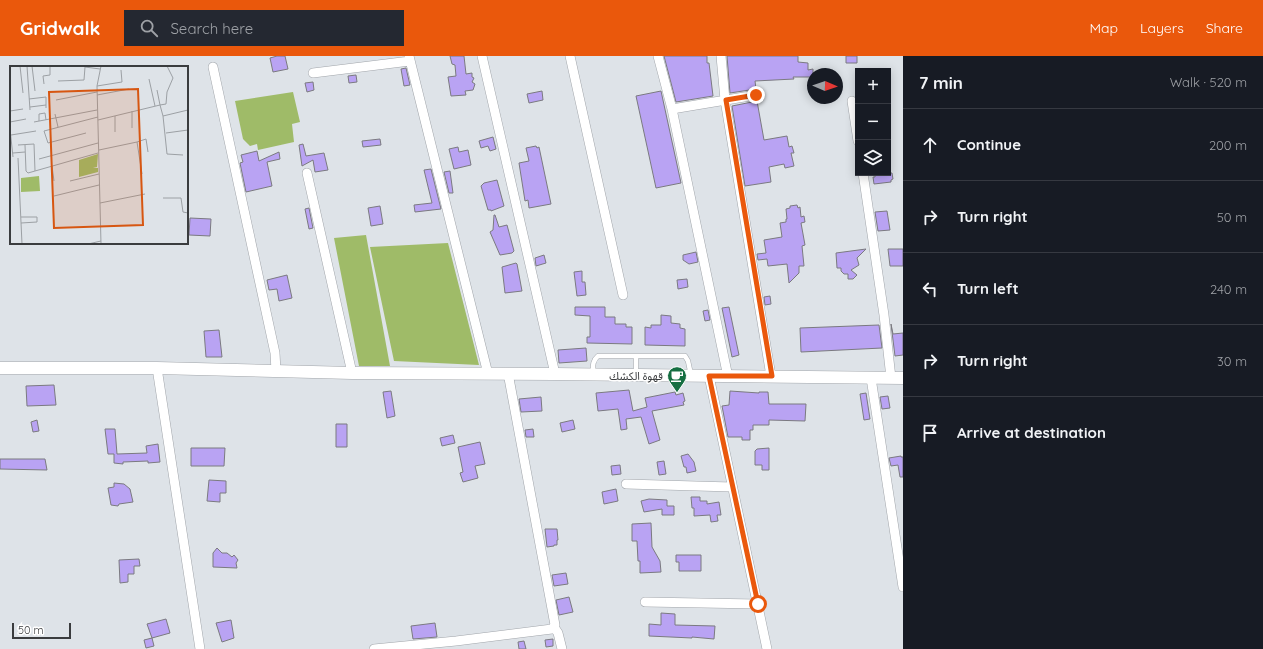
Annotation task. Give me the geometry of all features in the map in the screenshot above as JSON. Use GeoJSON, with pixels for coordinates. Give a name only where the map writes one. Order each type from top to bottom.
{"type":"FeatureCollection","features":[{"type":"Feature","properties":{"kind":"main road"},"geometry":{"type":"LineString","coordinates":[[0,368],[157,368],[352,373],[593,374],[728,377],[772,376],[897,378]]}},
{"type":"Feature","properties":{"kind":"street"},"geometry":{"type":"LineString","coordinates":[[482,56],[556,374]]}},
{"type":"Feature","properties":{"kind":"street"},"geometry":{"type":"LineString","coordinates":[[570,56],[623,294]]}},
{"type":"Feature","properties":{"kind":"street"},"geometry":{"type":"LineString","coordinates":[[658,56],[672,109],[728,377]]}},
{"type":"Feature","properties":{"kind":"street"},"geometry":{"type":"LineString","coordinates":[[721,56],[726,100],[772,376]]}},
{"type":"Feature","properties":{"kind":"street"},"geometry":{"type":"LineString","coordinates":[[313,73],[410,59],[488,374]]}},
{"type":"Feature","properties":{"kind":"street"},"geometry":{"type":"LineString","coordinates":[[212,67],[275,353],[276,371]]}},
{"type":"Feature","properties":{"kind":"street"},"geometry":{"type":"LineString","coordinates":[[672,109],[756,95]]}},
{"type":"Feature","properties":{"kind":"street"},"geometry":{"type":"LineString","coordinates":[[852,101],[858,140]]}},
{"type":"Feature","properties":{"kind":"street"},"geometry":{"type":"LineString","coordinates":[[307,173],[352,373]]}},
{"type":"Feature","properties":{"kind":"street"},"geometry":{"type":"LineString","coordinates":[[863,176],[884,315],[897,378]]}},
{"type":"Feature","properties":{"kind":"street"},"geometry":{"type":"LineString","coordinates":[[157,368],[200,649]]}},
{"type":"Feature","properties":{"kind":"street"},"geometry":{"type":"LineString","coordinates":[[508,374],[554,627],[558,633],[562,649]]}},
{"type":"Feature","properties":{"kind":"street"},"geometry":{"type":"LineString","coordinates":[[709,376],[767,649]]}},
{"type":"Feature","properties":{"kind":"street"},"geometry":{"type":"LineString","coordinates":[[872,378],[903,587]]}},
{"type":"Feature","properties":{"kind":"street"},"geometry":{"type":"LineString","coordinates":[[626,484],[732,487]]}},
{"type":"Feature","properties":{"kind":"street"},"geometry":{"type":"LineString","coordinates":[[645,602],[758,604]]}},
{"type":"Feature","properties":{"kind":"street"},"geometry":{"type":"LineString","coordinates":[[374,649],[456,641],[552,629],[554,627]]}},
{"type":"Feature","properties":{"kind":"lane"},"geometry":{"type":"LineString","coordinates":[[593,374],[595,359],[598,356],[685,356],[688,361],[691,375]]}},
{"type":"Feature","properties":{"kind":"lane"},"geometry":{"type":"LineString","coordinates":[[636,356],[636,375]]}},
{"type":"Feature","properties":{"kind":"green space"},"geometry":{"type":"Polygon","coordinates":[[[293,92],[300,122],[292,124],[294,142],[258,150],[257,144],[250,146],[243,139],[235,101],[293,92]]]}},
{"type":"Feature","properties":{"kind":"green space"},"geometry":{"type":"Polygon","coordinates":[[[366,235],[390,366],[359,366],[334,238],[366,235]]]}},
{"type":"Feature","properties":{"kind":"green space"},"geometry":{"type":"Polygon","coordinates":[[[448,243],[479,365],[394,361],[370,247],[448,243]]]}},
{"type":"Feature","properties":{"kind":"building"},"geometry":{"type":"Polygon","coordinates":[[[285,56],[288,69],[273,72],[270,58],[285,56]]]}},
{"type":"Feature","properties":{"kind":"building"},"geometry":{"type":"Polygon","coordinates":[[[450,56],[464,56],[466,74],[472,73],[472,77],[474,78],[472,82],[475,84],[473,90],[465,91],[466,95],[451,96],[448,77],[456,76],[455,65],[452,64],[450,56]]]}},
{"type":"Feature","properties":{"kind":"building"},"geometry":{"type":"Polygon","coordinates":[[[664,56],[707,56],[713,96],[676,102],[664,56]]]}},
{"type":"Feature","properties":{"kind":"building"},"geometry":{"type":"Polygon","coordinates":[[[727,56],[798,56],[798,62],[808,63],[807,77],[755,81],[756,89],[730,93],[727,56]]]}},
{"type":"Feature","properties":{"kind":"building"},"geometry":{"type":"Polygon","coordinates":[[[846,56],[857,56],[857,63],[846,63],[846,56]]]}},
{"type":"Feature","properties":{"kind":"building"},"geometry":{"type":"Polygon","coordinates":[[[406,68],[410,85],[404,86],[401,69],[406,68]]]}},
{"type":"Feature","properties":{"kind":"building"},"geometry":{"type":"Polygon","coordinates":[[[356,75],[357,82],[349,83],[348,76],[356,75]]]}},
{"type":"Feature","properties":{"kind":"building"},"geometry":{"type":"Polygon","coordinates":[[[313,82],[314,90],[307,92],[305,83],[313,82]]]}},
{"type":"Feature","properties":{"kind":"building"},"geometry":{"type":"Polygon","coordinates":[[[542,91],[543,100],[529,103],[527,94],[542,91]]]}},
{"type":"Feature","properties":{"kind":"building"},"geometry":{"type":"Polygon","coordinates":[[[661,91],[681,183],[656,188],[636,96],[661,91]]]}},
{"type":"Feature","properties":{"kind":"building"},"geometry":{"type":"Polygon","coordinates":[[[757,101],[764,140],[787,136],[789,147],[792,146],[794,153],[791,153],[794,166],[785,168],[784,164],[769,167],[771,182],[745,186],[732,106],[757,101]]]}},
{"type":"Feature","properties":{"kind":"building"},"geometry":{"type":"Polygon","coordinates":[[[493,137],[496,149],[490,151],[488,146],[481,148],[479,141],[493,137]]]}},
{"type":"Feature","properties":{"kind":"building"},"geometry":{"type":"Polygon","coordinates":[[[380,139],[381,145],[363,147],[362,141],[380,139]]]}},
{"type":"Feature","properties":{"kind":"building"},"geometry":{"type":"Polygon","coordinates":[[[303,144],[306,156],[324,153],[328,170],[315,172],[313,160],[302,166],[299,145],[303,144]]]}},
{"type":"Feature","properties":{"kind":"building"},"geometry":{"type":"Polygon","coordinates":[[[536,146],[537,148],[539,147],[551,204],[529,208],[528,200],[525,201],[519,163],[529,161],[526,148],[536,146]]]}},
{"type":"Feature","properties":{"kind":"building"},"geometry":{"type":"Polygon","coordinates":[[[458,147],[459,152],[468,150],[471,165],[454,169],[449,149],[458,147]]]}},
{"type":"Feature","properties":{"kind":"building"},"geometry":{"type":"Polygon","coordinates":[[[257,151],[259,161],[279,152],[280,159],[267,162],[272,186],[246,192],[240,163],[243,162],[241,155],[257,151]]]}},
{"type":"Feature","properties":{"kind":"building"},"geometry":{"type":"Polygon","coordinates":[[[431,169],[441,209],[415,212],[414,205],[432,203],[424,170],[431,169]]]}},
{"type":"Feature","properties":{"kind":"building"},"geometry":{"type":"Polygon","coordinates":[[[450,171],[453,193],[449,193],[444,172],[450,171]]]}},
{"type":"Feature","properties":{"kind":"building"},"geometry":{"type":"Polygon","coordinates":[[[892,173],[893,179],[891,182],[874,184],[873,177],[891,176],[892,173]]]}},
{"type":"Feature","properties":{"kind":"building"},"geometry":{"type":"Polygon","coordinates":[[[497,180],[504,206],[491,211],[488,210],[481,186],[484,183],[497,180]]]}},
{"type":"Feature","properties":{"kind":"building"},"geometry":{"type":"Polygon","coordinates":[[[797,205],[798,208],[800,207],[801,217],[804,216],[805,222],[801,223],[805,245],[802,246],[804,266],[799,266],[799,273],[789,283],[787,264],[768,266],[767,259],[758,260],[757,254],[766,253],[764,240],[782,237],[780,223],[786,222],[786,209],[790,208],[790,206],[797,205]]]}},
{"type":"Feature","properties":{"kind":"building"},"geometry":{"type":"Polygon","coordinates":[[[380,206],[383,224],[371,226],[368,208],[380,206]]]}},
{"type":"Feature","properties":{"kind":"building"},"geometry":{"type":"Polygon","coordinates":[[[309,208],[313,228],[309,229],[305,209],[309,208]]]}},
{"type":"Feature","properties":{"kind":"building"},"geometry":{"type":"Polygon","coordinates":[[[887,211],[890,230],[878,231],[875,212],[887,211]]]}},
{"type":"Feature","properties":{"kind":"building"},"geometry":{"type":"Polygon","coordinates":[[[494,215],[499,227],[507,225],[514,251],[512,253],[500,255],[490,232],[493,230],[494,215]]]}},
{"type":"Feature","properties":{"kind":"building"},"geometry":{"type":"Polygon","coordinates":[[[190,218],[211,219],[210,236],[189,235],[190,218]]]}},
{"type":"Feature","properties":{"kind":"building"},"geometry":{"type":"Polygon","coordinates":[[[866,249],[857,258],[859,265],[851,270],[857,275],[853,279],[848,279],[848,274],[844,274],[841,271],[841,268],[837,268],[836,253],[866,249]]]}},
{"type":"Feature","properties":{"kind":"building"},"geometry":{"type":"Polygon","coordinates":[[[888,249],[903,249],[903,266],[890,266],[888,249]]]}},
{"type":"Feature","properties":{"kind":"building"},"geometry":{"type":"Polygon","coordinates":[[[696,252],[698,262],[689,264],[683,260],[683,255],[696,252]]]}},
{"type":"Feature","properties":{"kind":"building"},"geometry":{"type":"Polygon","coordinates":[[[544,255],[546,263],[536,266],[535,258],[544,255]]]}},
{"type":"Feature","properties":{"kind":"building"},"geometry":{"type":"Polygon","coordinates":[[[516,263],[522,291],[505,293],[502,267],[516,263]]]}},
{"type":"Feature","properties":{"kind":"building"},"geometry":{"type":"Polygon","coordinates":[[[582,271],[582,282],[585,282],[586,295],[577,296],[574,272],[582,271]]]}},
{"type":"Feature","properties":{"kind":"building"},"geometry":{"type":"Polygon","coordinates":[[[287,275],[292,298],[279,301],[277,289],[269,290],[267,280],[287,275]]]}},
{"type":"Feature","properties":{"kind":"building"},"geometry":{"type":"Polygon","coordinates":[[[687,279],[688,287],[678,289],[677,280],[687,279]]]}},
{"type":"Feature","properties":{"kind":"building"},"geometry":{"type":"Polygon","coordinates":[[[770,296],[771,304],[765,305],[764,297],[770,296]]]}},
{"type":"Feature","properties":{"kind":"building"},"geometry":{"type":"Polygon","coordinates":[[[575,307],[605,307],[605,317],[615,317],[615,324],[626,324],[626,327],[632,327],[632,344],[587,343],[587,337],[590,337],[590,316],[575,315],[575,307]]]}},
{"type":"Feature","properties":{"kind":"building"},"geometry":{"type":"Polygon","coordinates":[[[729,307],[739,355],[732,357],[722,308],[729,307]]]}},
{"type":"Feature","properties":{"kind":"building"},"geometry":{"type":"Polygon","coordinates":[[[708,310],[710,320],[705,321],[703,311],[708,310]]]}},
{"type":"Feature","properties":{"kind":"building"},"geometry":{"type":"Polygon","coordinates":[[[661,315],[671,316],[671,323],[680,324],[680,328],[685,329],[685,346],[645,345],[645,327],[651,328],[651,325],[661,325],[661,315]]]}},
{"type":"Feature","properties":{"kind":"building"},"geometry":{"type":"Polygon","coordinates":[[[891,324],[893,334],[903,333],[903,355],[895,356],[891,324]]]}},
{"type":"Feature","properties":{"kind":"building"},"geometry":{"type":"Polygon","coordinates":[[[879,325],[882,348],[801,352],[800,328],[879,325]]]}},
{"type":"Feature","properties":{"kind":"building"},"geometry":{"type":"Polygon","coordinates":[[[219,330],[222,357],[206,357],[204,331],[219,330]]]}},
{"type":"Feature","properties":{"kind":"building"},"geometry":{"type":"Polygon","coordinates":[[[586,348],[587,361],[559,363],[558,350],[586,348]]]}},
{"type":"Feature","properties":{"kind":"building"},"geometry":{"type":"Polygon","coordinates":[[[54,385],[56,405],[27,406],[26,386],[54,385]]]}},
{"type":"Feature","properties":{"kind":"building"},"geometry":{"type":"Polygon","coordinates":[[[629,390],[633,411],[647,407],[645,398],[675,392],[676,395],[683,393],[685,401],[683,402],[684,405],[652,411],[660,440],[649,444],[641,417],[626,419],[627,429],[621,430],[618,409],[598,411],[596,393],[629,390]]]}},
{"type":"Feature","properties":{"kind":"building"},"geometry":{"type":"Polygon","coordinates":[[[391,391],[395,416],[387,418],[383,392],[391,391]]]}},
{"type":"Feature","properties":{"kind":"building"},"geometry":{"type":"Polygon","coordinates":[[[730,391],[759,393],[768,392],[769,404],[806,404],[805,421],[769,420],[769,425],[753,425],[753,430],[750,430],[750,440],[742,440],[742,437],[728,437],[722,406],[729,405],[730,391]]]}},
{"type":"Feature","properties":{"kind":"building"},"geometry":{"type":"Polygon","coordinates":[[[866,393],[870,419],[864,420],[860,394],[866,393]]]}},
{"type":"Feature","properties":{"kind":"building"},"geometry":{"type":"Polygon","coordinates":[[[888,396],[890,408],[882,409],[880,397],[888,396]]]}},
{"type":"Feature","properties":{"kind":"building"},"geometry":{"type":"Polygon","coordinates":[[[541,397],[542,411],[521,412],[519,399],[541,397]]]}},
{"type":"Feature","properties":{"kind":"building"},"geometry":{"type":"Polygon","coordinates":[[[37,420],[39,431],[33,432],[31,422],[37,420]]]}},
{"type":"Feature","properties":{"kind":"building"},"geometry":{"type":"Polygon","coordinates":[[[573,420],[575,429],[562,432],[560,423],[573,420]]]}},
{"type":"Feature","properties":{"kind":"building"},"geometry":{"type":"Polygon","coordinates":[[[336,424],[347,424],[347,447],[336,447],[336,424]]]}},
{"type":"Feature","properties":{"kind":"building"},"geometry":{"type":"Polygon","coordinates":[[[105,429],[115,429],[117,454],[147,453],[146,446],[158,444],[160,462],[148,463],[148,461],[123,462],[123,464],[114,463],[114,454],[108,454],[105,429]]]}},
{"type":"Feature","properties":{"kind":"building"},"geometry":{"type":"Polygon","coordinates":[[[533,429],[534,437],[526,437],[525,430],[533,429]]]}},
{"type":"Feature","properties":{"kind":"building"},"geometry":{"type":"Polygon","coordinates":[[[453,435],[455,443],[442,446],[440,438],[453,435]]]}},
{"type":"Feature","properties":{"kind":"building"},"geometry":{"type":"Polygon","coordinates":[[[480,442],[485,464],[475,466],[478,478],[463,482],[460,473],[463,472],[458,447],[480,442]]]}},
{"type":"Feature","properties":{"kind":"building"},"geometry":{"type":"Polygon","coordinates":[[[191,448],[225,448],[224,466],[191,466],[191,448]]]}},
{"type":"Feature","properties":{"kind":"building"},"geometry":{"type":"Polygon","coordinates":[[[769,448],[769,470],[762,470],[762,465],[755,465],[755,451],[757,449],[769,448]]]}},
{"type":"Feature","properties":{"kind":"building"},"geometry":{"type":"Polygon","coordinates":[[[688,454],[694,462],[696,471],[687,473],[681,456],[688,454]]]}},
{"type":"Feature","properties":{"kind":"building"},"geometry":{"type":"Polygon","coordinates":[[[903,457],[903,477],[900,477],[898,465],[891,466],[889,458],[903,457]]]}},
{"type":"Feature","properties":{"kind":"building"},"geometry":{"type":"Polygon","coordinates":[[[0,459],[45,459],[47,470],[0,469],[0,459]]]}},
{"type":"Feature","properties":{"kind":"building"},"geometry":{"type":"Polygon","coordinates":[[[664,461],[666,474],[659,475],[657,462],[664,461]]]}},
{"type":"Feature","properties":{"kind":"building"},"geometry":{"type":"Polygon","coordinates":[[[620,465],[621,474],[612,475],[611,466],[620,465]]]}},
{"type":"Feature","properties":{"kind":"building"},"geometry":{"type":"Polygon","coordinates":[[[209,480],[226,481],[226,493],[220,493],[220,502],[207,501],[209,480]]]}},
{"type":"Feature","properties":{"kind":"building"},"geometry":{"type":"Polygon","coordinates":[[[114,483],[124,484],[130,489],[133,502],[119,504],[118,506],[111,505],[108,488],[114,487],[114,483]]]}},
{"type":"Feature","properties":{"kind":"building"},"geometry":{"type":"Polygon","coordinates":[[[616,489],[618,501],[604,504],[602,492],[616,489]]]}},
{"type":"Feature","properties":{"kind":"building"},"geometry":{"type":"Polygon","coordinates":[[[691,497],[700,497],[700,501],[707,501],[707,504],[719,502],[721,515],[717,515],[718,521],[711,522],[710,515],[694,516],[694,508],[692,508],[691,497]]]}},
{"type":"Feature","properties":{"kind":"building"},"geometry":{"type":"Polygon","coordinates":[[[649,499],[667,500],[667,506],[674,506],[674,515],[662,515],[662,509],[644,512],[641,501],[649,499]]]}},
{"type":"Feature","properties":{"kind":"building"},"geometry":{"type":"Polygon","coordinates":[[[651,523],[652,547],[660,561],[661,572],[640,573],[637,541],[632,541],[632,524],[651,523]]]}},
{"type":"Feature","properties":{"kind":"building"},"geometry":{"type":"Polygon","coordinates":[[[545,529],[557,529],[557,545],[547,547],[545,529]]]}},
{"type":"Feature","properties":{"kind":"building"},"geometry":{"type":"Polygon","coordinates":[[[217,548],[222,553],[227,553],[232,557],[234,555],[238,560],[236,563],[237,568],[213,567],[213,553],[217,548]]]}},
{"type":"Feature","properties":{"kind":"building"},"geometry":{"type":"Polygon","coordinates":[[[676,555],[701,555],[701,571],[679,571],[679,562],[676,562],[676,555]]]}},
{"type":"Feature","properties":{"kind":"building"},"geometry":{"type":"Polygon","coordinates":[[[139,559],[140,566],[134,566],[134,574],[128,574],[128,582],[120,583],[119,560],[139,559]]]}},
{"type":"Feature","properties":{"kind":"building"},"geometry":{"type":"Polygon","coordinates":[[[566,573],[568,584],[554,586],[552,575],[566,573]]]}},
{"type":"Feature","properties":{"kind":"building"},"geometry":{"type":"Polygon","coordinates":[[[569,597],[573,612],[559,615],[556,600],[569,597]]]}},
{"type":"Feature","properties":{"kind":"building"},"geometry":{"type":"Polygon","coordinates":[[[661,613],[675,614],[675,625],[715,626],[714,639],[649,636],[649,624],[661,625],[661,613]]]}},
{"type":"Feature","properties":{"kind":"building"},"geometry":{"type":"Polygon","coordinates":[[[166,619],[170,633],[152,638],[147,624],[166,619]]]}},
{"type":"Feature","properties":{"kind":"building"},"geometry":{"type":"Polygon","coordinates":[[[231,620],[234,638],[222,642],[216,623],[231,620]]]}},
{"type":"Feature","properties":{"kind":"building"},"geometry":{"type":"Polygon","coordinates":[[[435,623],[437,637],[413,639],[411,626],[435,623]]]}},
{"type":"Feature","properties":{"kind":"building"},"geometry":{"type":"Polygon","coordinates":[[[152,638],[154,646],[146,648],[144,640],[152,638]]]}},
{"type":"Feature","properties":{"kind":"building"},"geometry":{"type":"Polygon","coordinates":[[[553,639],[553,646],[546,647],[545,640],[553,639]]]}},
{"type":"Feature","properties":{"kind":"building"},"geometry":{"type":"Polygon","coordinates":[[[524,641],[526,649],[519,649],[518,642],[524,641]]]}},
{"type":"Feature","properties":{"kind":"place","name":"قهوة الكشك"},"geometry":{"type":"Point","coordinates":[677,393]}},
{"type":"Feature","properties":{"kind":"route"},"geometry":{"type":"LineString","coordinates":[[756,95],[726,100],[772,376],[709,376],[758,604]]}}]}
